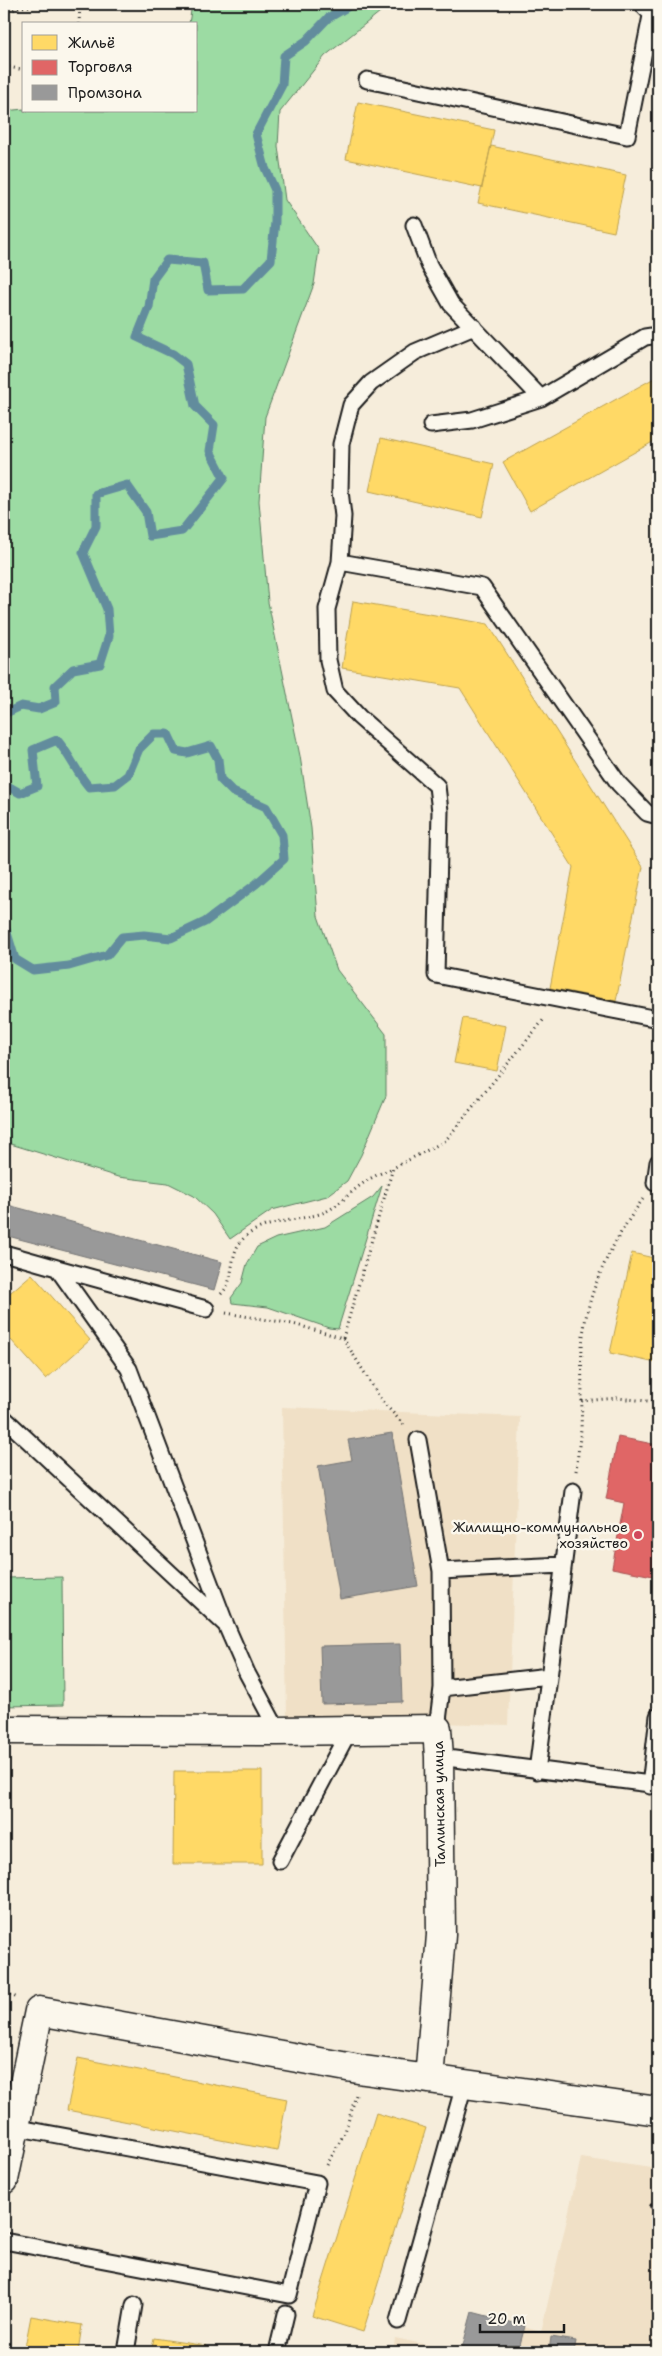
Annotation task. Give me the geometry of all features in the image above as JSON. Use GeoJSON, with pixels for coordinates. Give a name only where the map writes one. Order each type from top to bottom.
{"type":"FeatureCollection","features":[{"type":"Feature","properties":{"kind":"street","name":"Таллинская улица"},"geometry":{"type":"LineString","coordinates":[[4,1730],[278,1731],[437,1729],[440,1757],[441,1934],[429,2079]]}},
{"type":"Feature","properties":{"kind":"street"},"geometry":{"type":"LineString","coordinates":[[4,2180],[39,2011],[364,2070],[658,2112]]}},
{"type":"Feature","properties":{"kind":"lane"},"geometry":{"type":"LineString","coordinates":[[367,80],[626,136],[654,6]]}},
{"type":"Feature","properties":{"kind":"lane"},"geometry":{"type":"LineString","coordinates":[[414,225],[429,265],[451,304],[541,398]]}},
{"type":"Feature","properties":{"kind":"lane"},"geometry":{"type":"LineString","coordinates":[[474,327],[415,352],[371,383],[351,405],[342,444],[340,491],[343,516],[340,562],[327,609],[328,660],[335,691],[359,717],[437,786],[440,811],[436,975],[658,1019]]}},
{"type":"Feature","properties":{"kind":"lane"},"geometry":{"type":"LineString","coordinates":[[430,425],[472,420],[541,398],[646,336],[658,335]]}},
{"type":"Feature","properties":{"kind":"lane"},"geometry":{"type":"LineString","coordinates":[[340,562],[482,587],[620,784],[647,813],[658,816]]}},
{"type":"Feature","properties":{"kind":"lane"},"geometry":{"type":"LineString","coordinates":[[657,1184],[658,1162]]}},
{"type":"Feature","properties":{"kind":"lane"},"geometry":{"type":"LineString","coordinates":[[4,1253],[206,1309]]}},
{"type":"Feature","properties":{"kind":"lane"},"geometry":{"type":"LineString","coordinates":[[57,1268],[128,1369],[226,1625],[247,1673],[278,1731]]}},
{"type":"Feature","properties":{"kind":"lane"},"geometry":{"type":"LineString","coordinates":[[4,1418],[226,1625]]}},
{"type":"Feature","properties":{"kind":"lane"},"geometry":{"type":"LineString","coordinates":[[418,1440],[441,1571],[442,1688],[437,1729]]}},
{"type":"Feature","properties":{"kind":"lane"},"geometry":{"type":"LineString","coordinates":[[537,1771],[573,1491]]}},
{"type":"Feature","properties":{"kind":"lane"},"geometry":{"type":"LineString","coordinates":[[441,1571],[564,1565]]}},
{"type":"Feature","properties":{"kind":"lane"},"geometry":{"type":"LineString","coordinates":[[442,1688],[549,1676]]}},
{"type":"Feature","properties":{"kind":"lane"},"geometry":{"type":"LineString","coordinates":[[440,1757],[654,1786],[658,1716]]}},
{"type":"Feature","properties":{"kind":"lane"},"geometry":{"type":"LineString","coordinates":[[280,1861],[349,1730]]}},
{"type":"Feature","properties":{"kind":"lane"},"geometry":{"type":"LineString","coordinates":[[398,2321],[464,2085]]}},
{"type":"Feature","properties":{"kind":"lane"},"geometry":{"type":"LineString","coordinates":[[14,2127],[317,2183],[277,2352]]}},
{"type":"Feature","properties":{"kind":"lane"},"geometry":{"type":"LineString","coordinates":[[4,2241],[288,2306]]}},
{"type":"Feature","properties":{"kind":"lane"},"geometry":{"type":"LineString","coordinates":[[126,2352],[134,2305]]}},
{"type":"Feature","properties":{"kind":"path"},"geometry":{"type":"LineString","coordinates":[[4,13],[21,7],[46,4]]}},
{"type":"Feature","properties":{"kind":"path"},"geometry":{"type":"LineString","coordinates":[[79,22],[80,4]]}},
{"type":"Feature","properties":{"kind":"path"},"geometry":{"type":"LineString","coordinates":[[4,66],[22,70]]}},
{"type":"Feature","properties":{"kind":"path"},"geometry":{"type":"LineString","coordinates":[[206,1309],[228,1287],[239,1243],[254,1232],[276,1223],[325,1212],[366,1181],[445,1141],[559,1000]]}},
{"type":"Feature","properties":{"kind":"path"},"geometry":{"type":"LineString","coordinates":[[343,1338],[393,1168]]}},
{"type":"Feature","properties":{"kind":"path"},"geometry":{"type":"LineString","coordinates":[[573,1491],[581,1429],[582,1346],[594,1288],[622,1228],[657,1184]]}},
{"type":"Feature","properties":{"kind":"path"},"geometry":{"type":"LineString","coordinates":[[206,1309],[293,1324],[343,1338],[382,1400],[418,1440]]}},
{"type":"Feature","properties":{"kind":"path"},"geometry":{"type":"LineString","coordinates":[[582,1402],[617,1398],[658,1402]]}},
{"type":"Feature","properties":{"kind":"path"},"geometry":{"type":"LineString","coordinates":[[317,2183],[345,2132],[364,2070]]}},
{"type":"Feature","properties":{"kind":"shaded area"},"geometry":{"type":"Polygon","coordinates":[[[282,1407],[520,1417],[508,1725],[287,1719],[282,1407]]]}},
{"type":"Feature","properties":{"kind":"shaded area"},"geometry":{"type":"Polygon","coordinates":[[[581,2158],[658,2169],[658,2352],[461,2352],[472,2312],[541,2332],[581,2158]]]}},
{"type":"Feature","properties":{"kind":"shaded area"},"geometry":{"type":"Polygon","coordinates":[[[395,2338],[460,2352],[393,2352],[395,2338]]]}},
{"type":"Feature","properties":{"kind":"green space"},"geometry":{"type":"Polygon","coordinates":[[[192,4],[390,4],[325,56],[280,112],[278,146],[285,200],[319,250],[314,284],[265,417],[259,501],[268,602],[300,756],[311,828],[318,916],[337,970],[386,1034],[386,1096],[361,1155],[347,1181],[327,1196],[272,1210],[230,1239],[213,1214],[194,1196],[168,1183],[118,1177],[4,1142],[4,111],[22,109],[22,112],[198,112],[198,22],[189,22],[192,4]]]}},
{"type":"Feature","properties":{"kind":"green space"},"geometry":{"type":"Polygon","coordinates":[[[382,1186],[338,1329],[329,1328],[268,1307],[232,1303],[231,1298],[242,1283],[247,1264],[257,1247],[276,1238],[325,1227],[373,1197],[382,1186]]]}},
{"type":"Feature","properties":{"kind":"green space"},"geometry":{"type":"Polygon","coordinates":[[[62,1577],[63,1705],[4,1706],[4,1578],[62,1577]]]}},
{"type":"Feature","properties":{"kind":"building: Жильё"},"geometry":{"type":"Polygon","coordinates":[[[358,102],[494,130],[482,188],[346,159],[358,102]]]}},
{"type":"Feature","properties":{"kind":"building: Жильё"},"geometry":{"type":"Polygon","coordinates":[[[491,146],[626,175],[614,232],[478,203],[491,146]]]}},
{"type":"Feature","properties":{"kind":"building: Жильё"},"geometry":{"type":"Polygon","coordinates":[[[658,197],[658,232],[651,231],[658,197]]]}},
{"type":"Feature","properties":{"kind":"building: Жильё"},"geometry":{"type":"Polygon","coordinates":[[[658,376],[658,439],[530,511],[503,462],[658,376]]]}},
{"type":"Feature","properties":{"kind":"building: Жильё"},"geometry":{"type":"Polygon","coordinates":[[[381,438],[494,464],[482,517],[369,491],[381,438]]]}},
{"type":"Feature","properties":{"kind":"building: Жильё"},"geometry":{"type":"Polygon","coordinates":[[[353,601],[488,624],[643,867],[616,1001],[550,988],[573,867],[460,688],[342,668],[353,601]]]}},
{"type":"Feature","properties":{"kind":"building: Жильё"},"geometry":{"type":"Polygon","coordinates":[[[463,1018],[506,1026],[497,1071],[454,1063],[463,1018]]]}},
{"type":"Feature","properties":{"kind":"building: Жильё"},"geometry":{"type":"Polygon","coordinates":[[[632,1253],[658,1259],[658,1352],[656,1363],[610,1353],[632,1253]]]}},
{"type":"Feature","properties":{"kind":"building: Жильё"},"geometry":{"type":"Polygon","coordinates":[[[32,1274],[90,1340],[46,1379],[11,1340],[4,1347],[4,1298],[32,1274]]]}},
{"type":"Feature","properties":{"kind":"building: Жильё"},"geometry":{"type":"Polygon","coordinates":[[[174,1771],[262,1771],[262,1864],[173,1864],[174,1771]]]}},
{"type":"Feature","properties":{"kind":"building: Жильё"},"geometry":{"type":"Polygon","coordinates":[[[78,2058],[287,2099],[277,2151],[67,2110],[78,2058]]]}},
{"type":"Feature","properties":{"kind":"building: Жильё"},"geometry":{"type":"Polygon","coordinates":[[[376,2113],[426,2128],[363,2332],[312,2316],[376,2113]]]}},
{"type":"Feature","properties":{"kind":"building: Жильё"},"geometry":{"type":"Polygon","coordinates":[[[31,2316],[82,2325],[78,2352],[24,2352],[31,2316]]]}},
{"type":"Feature","properties":{"kind":"building: Жильё"},"geometry":{"type":"Polygon","coordinates":[[[154,2338],[207,2346],[206,2352],[151,2352],[154,2338]]]}},
{"type":"Feature","properties":{"kind":"building: Торговля","name":"Жилищно-коммунальное хозяйство"},"geometry":{"type":"Polygon","coordinates":[[[618,1437],[658,1445],[658,1577],[612,1568],[624,1503],[606,1499],[618,1437]]]}},
{"type":"Feature","properties":{"kind":"building: Промзона"},"geometry":{"type":"Polygon","coordinates":[[[4,1204],[222,1262],[214,1290],[4,1235],[4,1204]]]}},
{"type":"Feature","properties":{"kind":"building: Промзона"},"geometry":{"type":"Polygon","coordinates":[[[392,1433],[418,1586],[340,1599],[318,1466],[352,1460],[348,1440],[392,1433]]]}},
{"type":"Feature","properties":{"kind":"building: Промзона"},"geometry":{"type":"Polygon","coordinates":[[[400,1644],[402,1702],[322,1704],[320,1646],[400,1644]]]}},
{"type":"Feature","properties":{"kind":"building: Промзона"},"geometry":{"type":"Polygon","coordinates":[[[472,2312],[525,2326],[518,2352],[461,2352],[472,2312]]]}},
{"type":"Feature","properties":{"kind":"building: Промзона"},"geometry":{"type":"Polygon","coordinates":[[[551,2337],[576,2341],[574,2352],[549,2352],[551,2337]]]}},
{"type":"Feature","properties":{"kind":"waterway"},"geometry":{"type":"LineString","coordinates":[[4,714],[21,706],[39,709],[56,702],[55,686],[73,669],[100,664],[109,636],[107,609],[83,552],[96,526],[96,494],[127,485],[146,512],[150,536],[182,531],[224,478],[210,451],[214,425],[195,406],[186,364],[173,354],[137,337],[149,307],[153,279],[167,260],[203,263],[208,290],[243,289],[271,260],[275,222],[275,190],[265,168],[256,134],[282,85],[284,56],[306,41],[328,18],[352,4]]}},
{"type":"Feature","properties":{"kind":"waterway"},"geometry":{"type":"LineString","coordinates":[[4,784],[20,793],[37,786],[33,750],[57,740],[89,787],[115,785],[128,775],[139,749],[154,734],[168,734],[176,751],[187,753],[211,746],[218,759],[220,779],[233,792],[266,807],[282,835],[284,859],[256,884],[205,922],[171,938],[144,935],[122,937],[107,955],[69,966],[33,970],[15,959],[4,923]]}},
{"type":"Feature","properties":{"kind":"railway"},"geometry":{"type":"LineString","coordinates":[[652,2206],[658,2207]]}},
{"type":"Feature","properties":{"kind":"place","name":"Жилищно-коммунальное хозяйство"},"geometry":{"type":"Point","coordinates":[638,1535]}}]}
